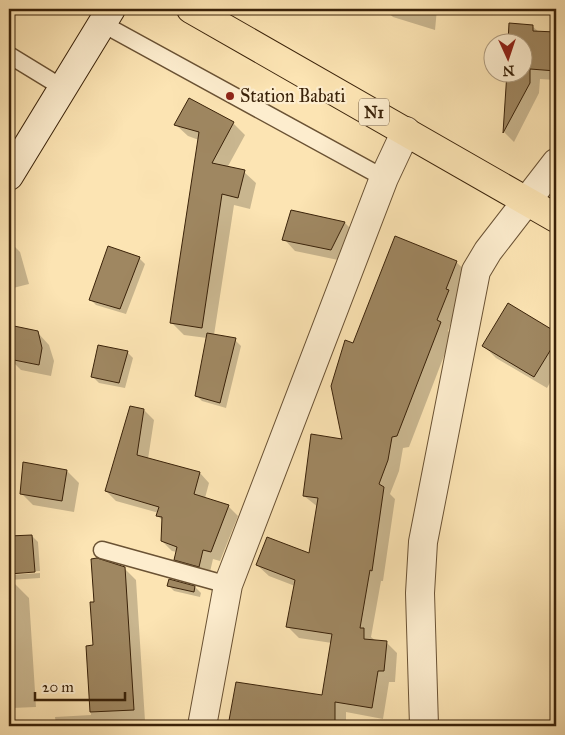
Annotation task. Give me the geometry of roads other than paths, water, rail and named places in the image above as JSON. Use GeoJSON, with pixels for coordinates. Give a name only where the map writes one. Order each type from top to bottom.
{"type":"FeatureCollection","features":[{"type":"Feature","properties":{"kind":"main road","name":"N1"},"geometry":{"type":"LineString","coordinates":[[191,9],[406,130],[556,218]]}},
{"type":"Feature","properties":{"kind":"street"},"geometry":{"type":"LineString","coordinates":[[9,176],[107,16]]}},
{"type":"Feature","properties":{"kind":"street"},"geometry":{"type":"LineString","coordinates":[[202,726],[228,585],[384,178],[406,130]]}},
{"type":"Feature","properties":{"kind":"street"},"geometry":{"type":"LineString","coordinates":[[430,723],[420,654],[420,593],[423,542],[476,270],[556,162]]}},
{"type":"Feature","properties":{"kind":"lane"},"geometry":{"type":"LineString","coordinates":[[107,16],[384,178]]}},
{"type":"Feature","properties":{"kind":"lane"},"geometry":{"type":"LineString","coordinates":[[9,55],[63,88]]}},
{"type":"Feature","properties":{"kind":"lane"},"geometry":{"type":"LineString","coordinates":[[102,550],[228,585]]}},
{"type":"Feature","properties":{"kind":"place","name":"Station Babati"},"geometry":{"type":"Point","coordinates":[230,96]}}]}
